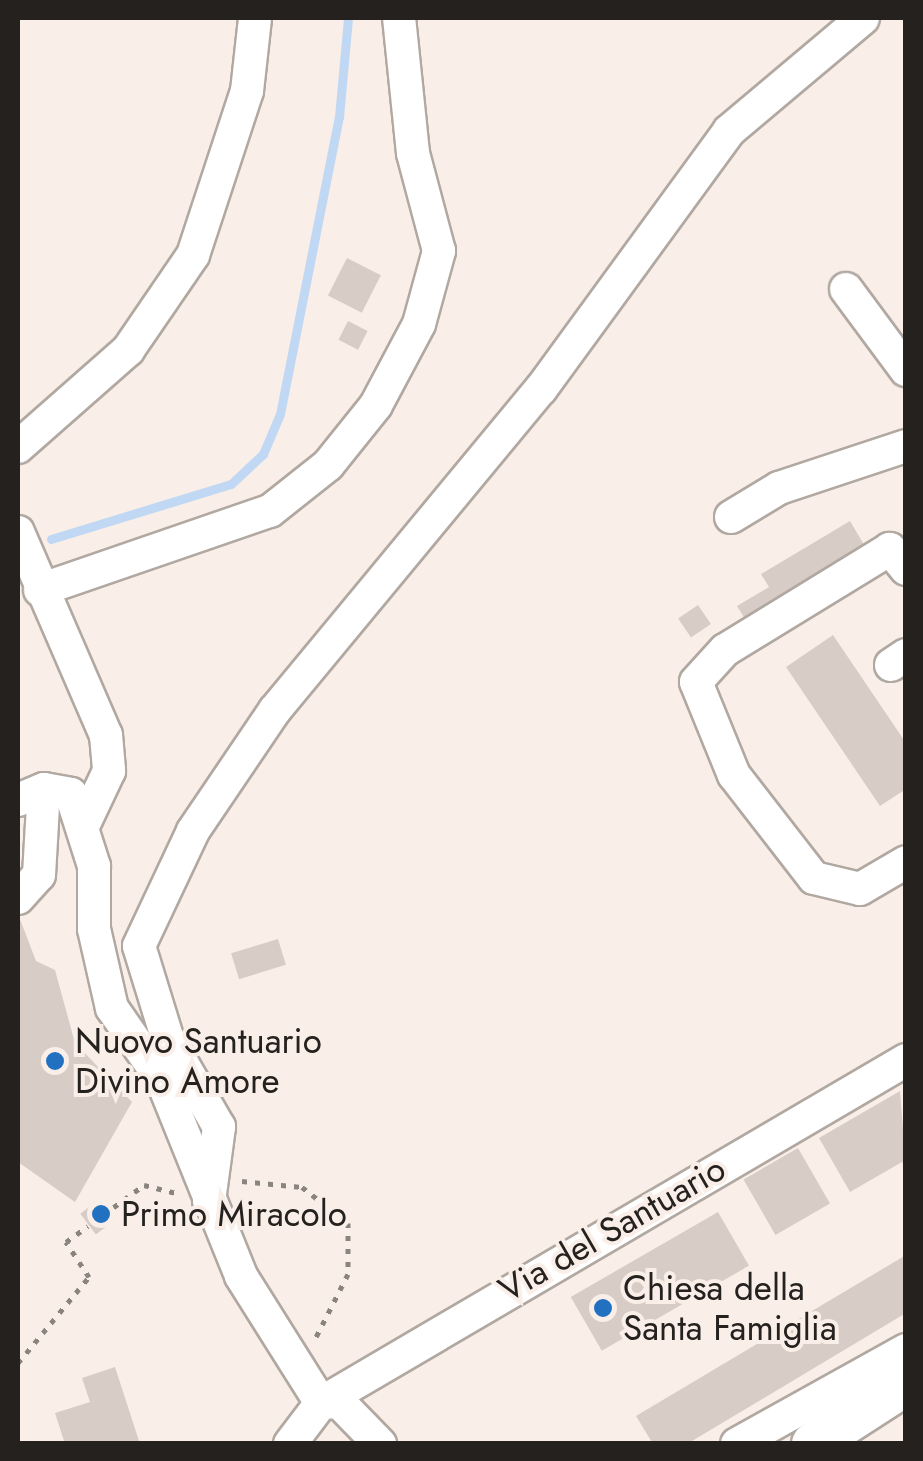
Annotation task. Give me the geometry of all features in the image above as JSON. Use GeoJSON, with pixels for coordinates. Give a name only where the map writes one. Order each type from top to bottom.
{"type":"FeatureCollection","features":[{"type":"Feature","properties":{"kind":"main road"},"geometry":{"type":"LineString","coordinates":[[813,1444],[906,1384]]}},
{"type":"Feature","properties":{"kind":"lane"},"geometry":{"type":"LineString","coordinates":[[18,446],[128,350],[193,255],[248,91],[256,18]]}},
{"type":"Feature","properties":{"kind":"lane"},"geometry":{"type":"LineString","coordinates":[[40,590],[270,512],[328,465],[376,405],[419,324],[439,251],[413,153],[400,18]]}},
{"type":"Feature","properties":{"kind":"lane"},"geometry":{"type":"LineString","coordinates":[[209,1201],[218,1126],[167,1037],[139,946],[193,831],[275,710],[541,389],[728,131],[863,18]]}},
{"type":"Feature","properties":{"kind":"lane"},"geometry":{"type":"LineString","coordinates":[[846,289],[906,370]]}},
{"type":"Feature","properties":{"kind":"lane"},"geometry":{"type":"LineString","coordinates":[[731,517],[779,488],[906,446]]}},
{"type":"Feature","properties":{"kind":"lane"},"geometry":{"type":"LineString","coordinates":[[18,532],[106,735],[109,771],[84,824]]}},
{"type":"Feature","properties":{"kind":"lane"},"geometry":{"type":"LineString","coordinates":[[906,569],[890,550],[725,650],[696,682],[734,776],[814,878],[860,889],[906,862]]}},
{"type":"Feature","properties":{"kind":"lane"},"geometry":{"type":"LineString","coordinates":[[18,898],[39,875],[31,794],[72,794],[84,824],[112,1008],[162,1080],[241,1276],[321,1403],[356,1412],[380,1444]]}},
{"type":"Feature","properties":{"kind":"lane","name":"Via del Santuario"},"geometry":{"type":"LineString","coordinates":[[290,1444],[321,1403],[906,1060]]}},
{"type":"Feature","properties":{"kind":"lane"},"geometry":{"type":"LineString","coordinates":[[738,1444],[906,1350]]}},
{"type":"Feature","properties":{"kind":"path"},"geometry":{"type":"LineString","coordinates":[[103,1215],[144,1185],[209,1201],[228,1181],[269,1180],[302,1188],[348,1223],[348,1274],[299,1368]]}},
{"type":"Feature","properties":{"kind":"path"},"geometry":{"type":"LineString","coordinates":[[18,1364],[89,1277],[66,1242],[88,1226]]}},
{"type":"Feature","properties":{"kind":"building"},"geometry":{"type":"Polygon","coordinates":[[[347,258],[381,275],[362,313],[328,295],[347,258]]]}},
{"type":"Feature","properties":{"kind":"building"},"geometry":{"type":"Polygon","coordinates":[[[348,321],[368,331],[358,350],[338,340],[348,321]]]}},
{"type":"Feature","properties":{"kind":"building"},"geometry":{"type":"Polygon","coordinates":[[[850,521],[870,555],[750,627],[737,606],[769,587],[761,574],[850,521]]]}},
{"type":"Feature","properties":{"kind":"building"},"geometry":{"type":"Polygon","coordinates":[[[698,605],[711,624],[691,637],[678,618],[698,605]]]}},
{"type":"Feature","properties":{"kind":"building"},"geometry":{"type":"Polygon","coordinates":[[[833,635],[906,743],[906,789],[880,806],[786,667],[833,635]]]}},
{"type":"Feature","properties":{"kind":"building","name":"Nuovo Santuario Divino Amore"},"geometry":{"type":"Polygon","coordinates":[[[18,914],[36,961],[55,970],[75,1043],[132,1102],[75,1202],[18,1162],[18,914]]]}},
{"type":"Feature","properties":{"kind":"building"},"geometry":{"type":"Polygon","coordinates":[[[278,939],[286,965],[239,979],[231,953],[278,939]]]}},
{"type":"Feature","properties":{"kind":"building"},"geometry":{"type":"Polygon","coordinates":[[[900,1091],[906,1168],[902,1162],[850,1192],[819,1138],[900,1091]]]}},
{"type":"Feature","properties":{"kind":"building"},"geometry":{"type":"Polygon","coordinates":[[[798,1148],[830,1203],[775,1235],[743,1180],[798,1148]]]}},
{"type":"Feature","properties":{"kind":"building"},"geometry":{"type":"Polygon","coordinates":[[[93,1204],[109,1225],[96,1234],[80,1214],[93,1204]]]}},
{"type":"Feature","properties":{"kind":"building"},"geometry":{"type":"Polygon","coordinates":[[[718,1212],[749,1266],[602,1351],[571,1297],[718,1212]]]}},
{"type":"Feature","properties":{"kind":"building"},"geometry":{"type":"Polygon","coordinates":[[[906,1255],[906,1313],[687,1444],[653,1444],[636,1416],[906,1255]]]}},
{"type":"Feature","properties":{"kind":"building"},"geometry":{"type":"Polygon","coordinates":[[[115,1367],[140,1444],[65,1444],[55,1413],[90,1402],[82,1378],[115,1367]]]}},
{"type":"Feature","properties":{"kind":"waterway"},"geometry":{"type":"LineString","coordinates":[[51,539],[231,484],[263,454],[280,414],[339,117],[348,18]]}},
{"type":"Feature","properties":{"kind":"place","name":"Nuovo Santuario Divino Amore"},"geometry":{"type":"Point","coordinates":[55,1061]}},
{"type":"Feature","properties":{"kind":"place","name":"Primo Miracolo"},"geometry":{"type":"Point","coordinates":[101,1214]}},
{"type":"Feature","properties":{"kind":"place","name":"Chiesa della Santa Famiglia"},"geometry":{"type":"Point","coordinates":[603,1308]}}]}
